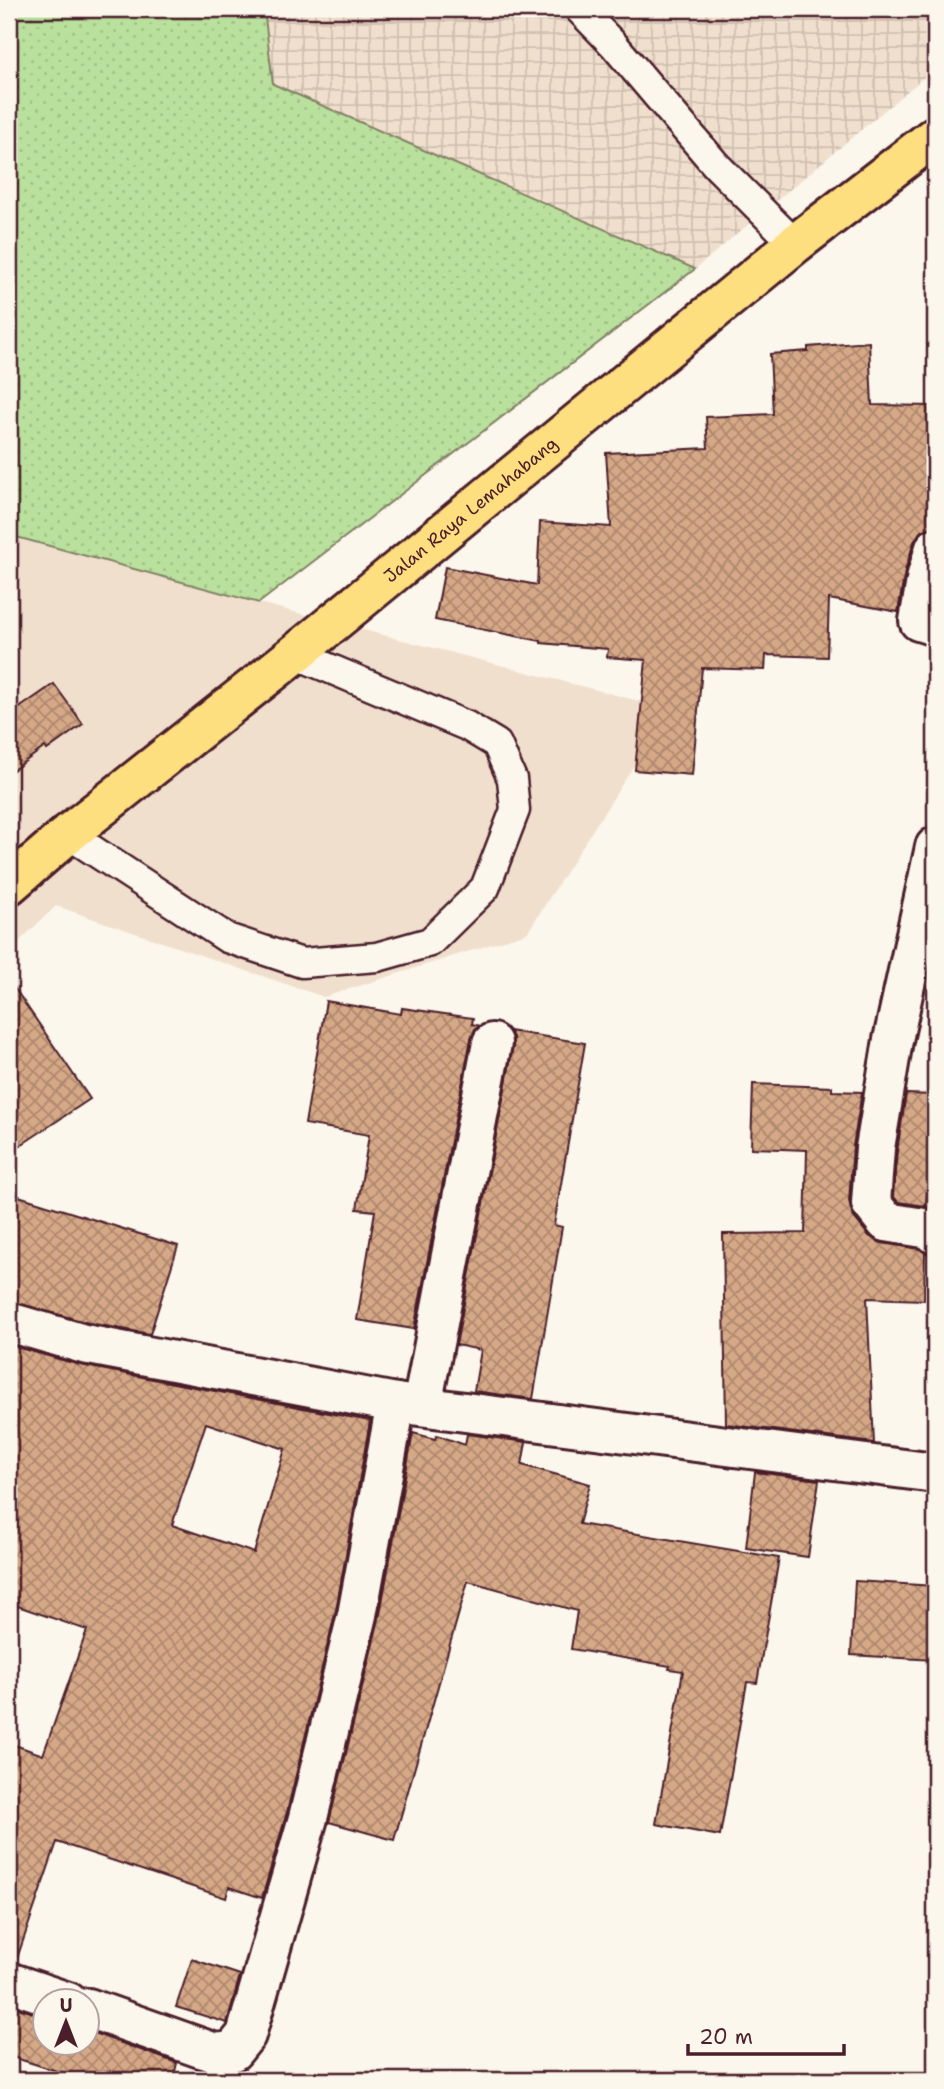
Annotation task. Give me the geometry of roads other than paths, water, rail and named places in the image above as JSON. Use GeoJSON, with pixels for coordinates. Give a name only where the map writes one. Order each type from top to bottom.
{"type":"FeatureCollection","features":[{"type":"Feature","properties":{"kind":"main road","name":"Jalan Raya Lemahabang"},"geometry":{"type":"LineString","coordinates":[[9,885],[68,834],[295,654],[795,244],[934,144]]}},
{"type":"Feature","properties":{"kind":"street"},"geometry":{"type":"LineString","coordinates":[[935,548],[919,621],[935,626]]}},
{"type":"Feature","properties":{"kind":"street"},"geometry":{"type":"LineString","coordinates":[[935,847],[893,1040],[875,1147],[871,1203],[886,1222],[930,1229],[935,1234]]}},
{"type":"Feature","properties":{"kind":"street"},"geometry":{"type":"LineString","coordinates":[[102,2013],[215,2053],[233,2051],[246,2035],[308,1818],[409,1405],[492,1043]]}},
{"type":"Feature","properties":{"kind":"street"},"geometry":{"type":"LineString","coordinates":[[9,1322],[84,1344],[409,1405],[935,1473]]}},
{"type":"Feature","properties":{"kind":"street"},"geometry":{"type":"LineString","coordinates":[[9,1982],[32,1989]]}},
{"type":"Feature","properties":{"kind":"lane"},"geometry":{"type":"LineString","coordinates":[[579,9],[614,45],[716,165],[795,244]]}},
{"type":"Feature","properties":{"kind":"lane"},"geometry":{"type":"LineString","coordinates":[[68,834],[227,938],[302,962],[377,957],[430,942],[485,888],[515,810],[512,779],[497,744],[467,726],[295,654]]}}]}
